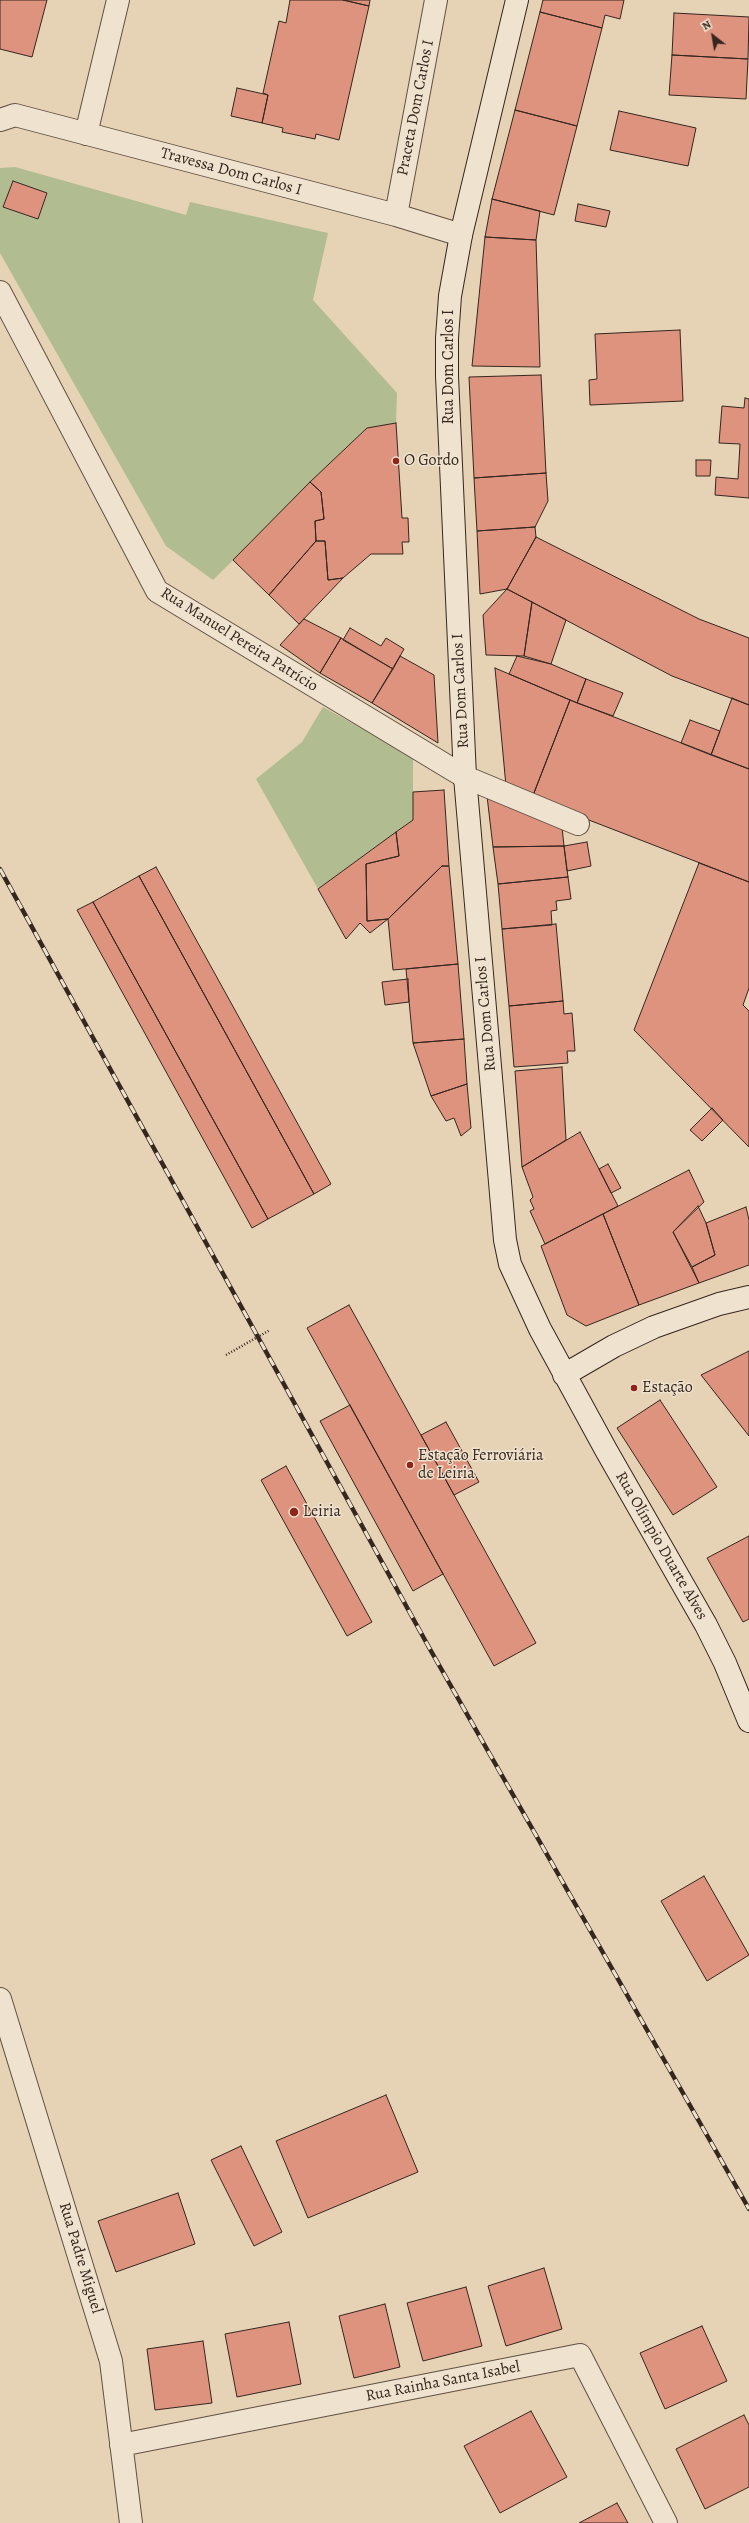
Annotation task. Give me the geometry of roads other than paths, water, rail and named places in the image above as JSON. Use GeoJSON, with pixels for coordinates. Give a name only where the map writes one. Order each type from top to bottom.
{"type":"FeatureCollection","features":[{"type":"Feature","properties":{"kind":"street"},"geometry":{"type":"LineString","coordinates":[[86,134],[118,0]]}},
{"type":"Feature","properties":{"kind":"street","name":"Praceta Dom Carlos I"},"geometry":{"type":"LineString","coordinates":[[396,215],[436,0]]}},
{"type":"Feature","properties":{"kind":"street","name":"Rua Dom Carlos I"},"geometry":{"type":"LineString","coordinates":[[517,0],[461,235],[450,296],[447,376],[465,777],[505,1240],[510,1264],[564,1375]]}},
{"type":"Feature","properties":{"kind":"street","name":"Travessa Dom Carlos I"},"geometry":{"type":"LineString","coordinates":[[0,120],[15,115],[396,215],[461,235]]}},
{"type":"Feature","properties":{"kind":"street","name":"Rua Manuel Pereira Patrício"},"geometry":{"type":"LineString","coordinates":[[0,292],[157,591],[465,777],[578,824]]}},
{"type":"Feature","properties":{"kind":"street"},"geometry":{"type":"LineString","coordinates":[[564,1375],[614,1346],[654,1327],[719,1304],[749,1297]]}},
{"type":"Feature","properties":{"kind":"street","name":"Rua Olímpio Duarte Alves"},"geometry":{"type":"LineString","coordinates":[[564,1375],[706,1624],[725,1663],[749,1721]]}},
{"type":"Feature","properties":{"kind":"street","name":"Rua Padre Miguel"},"geometry":{"type":"LineString","coordinates":[[0,1999],[111,2362],[131,2523]]}},
{"type":"Feature","properties":{"kind":"street","name":"Rua Rainha Santa Isabel"},"geometry":{"type":"LineString","coordinates":[[121,2444],[580,2355],[666,2523]]}},
{"type":"Feature","properties":{"kind":"railway"},"geometry":{"type":"LineString","coordinates":[[0,869],[431,1651],[749,2209]]}},
{"type":"Feature","properties":{"kind":"place","name":"O Gordo"},"geometry":{"type":"Point","coordinates":[396,461]}},
{"type":"Feature","properties":{"kind":"place","name":"Estação"},"geometry":{"type":"Point","coordinates":[634,1388]}},
{"type":"Feature","properties":{"kind":"place","name":"Estação Ferroviária de Leiria"},"geometry":{"type":"Point","coordinates":[410,1465]}},
{"type":"Feature","properties":{"kind":"place","name":"Leiria"},"geometry":{"type":"Point","coordinates":[294,1512]}}]}
